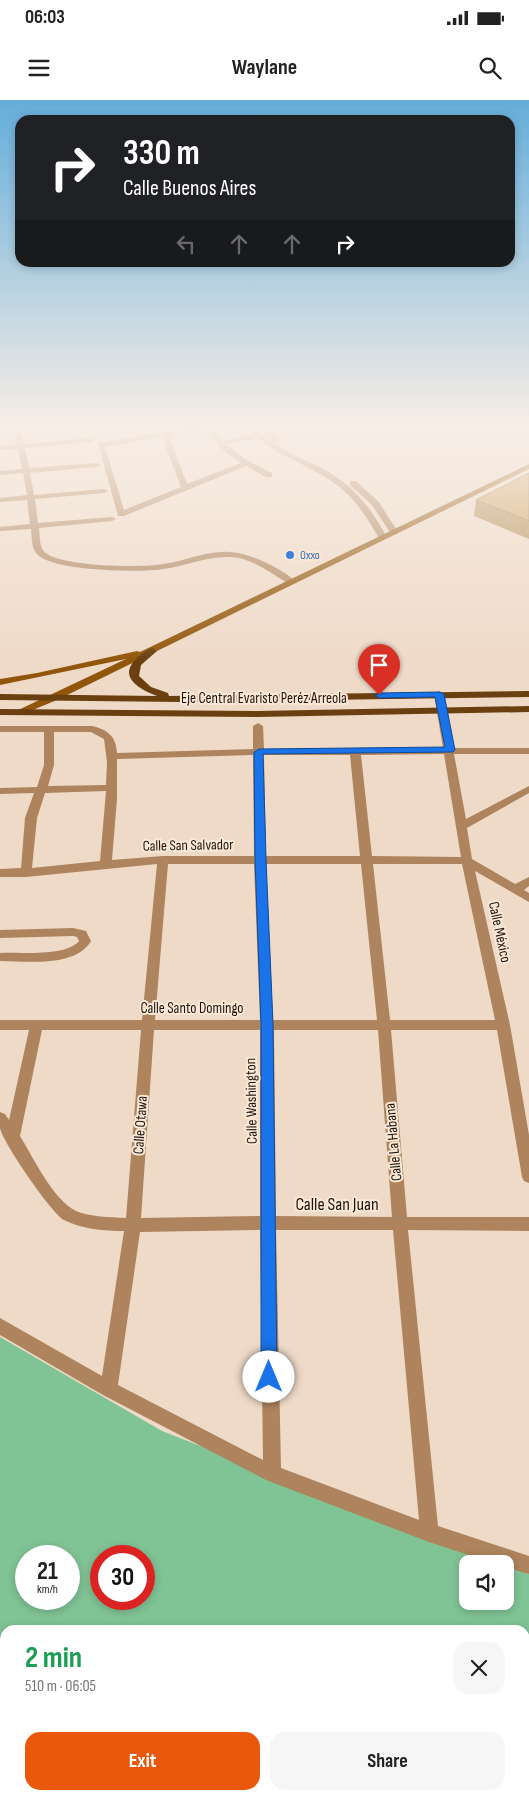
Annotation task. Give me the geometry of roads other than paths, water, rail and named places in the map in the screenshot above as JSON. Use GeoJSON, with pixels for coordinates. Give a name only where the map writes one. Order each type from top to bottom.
{"type":"FeatureCollection","features":[{"type":"Feature","properties":{"kind":"main road"},"geometry":{"type":"LineString","coordinates":[[19,712],[54,698],[152,651],[451,504]]}},
{"type":"Feature","properties":{"kind":"main road"},"geometry":{"type":"LineString","coordinates":[[0,682],[37,676],[152,651]]}},
{"type":"Feature","properties":{"kind":"main road"},"geometry":{"type":"LineString","coordinates":[[152,651],[137,664],[133,671],[134,677],[139,683],[153,692],[180,698]]}},
{"type":"Feature","properties":{"kind":"main road","name":"Eje Central Evaristo Peréz Arreola"},"geometry":{"type":"LineString","coordinates":[[0,697],[180,698],[529,694]]}},
{"type":"Feature","properties":{"kind":"main road","name":"Eje Central Evaristo Peréz Arreola"},"geometry":{"type":"LineString","coordinates":[[0,712],[257,714],[529,709]]}},
{"type":"Feature","properties":{"kind":"street"},"geometry":{"type":"LineString","coordinates":[[32,504],[37,546],[46,558],[116,569],[141,569],[212,556],[232,555],[255,562],[292,582]]}},
{"type":"Feature","properties":{"kind":"street"},"geometry":{"type":"LineString","coordinates":[[118,504],[121,514],[145,504]]}},
{"type":"Feature","properties":{"kind":"street"},"geometry":{"type":"LineString","coordinates":[[364,504],[383,538]]}},
{"type":"Feature","properties":{"kind":"street"},"geometry":{"type":"LineString","coordinates":[[376,504],[394,532]]}},
{"type":"Feature","properties":{"kind":"street"},"geometry":{"type":"LineString","coordinates":[[0,529],[112,519]]}},
{"type":"Feature","properties":{"kind":"street","name":"Calle México"},"geometry":{"type":"LineString","coordinates":[[439,694],[450,750],[467,861],[503,1025],[526,1142],[529,1177]]}},
{"type":"Feature","properties":{"kind":"street","name":"Calle Washington"},"geometry":{"type":"LineString","coordinates":[[258,726],[260,859],[267,1024],[269,1377],[272,1474]]}},
{"type":"Feature","properties":{"kind":"street"},"geometry":{"type":"LineString","coordinates":[[26,873],[31,818],[49,765],[49,728]]}},
{"type":"Feature","properties":{"kind":"street"},"geometry":{"type":"LineString","coordinates":[[0,729],[92,729],[106,734],[111,741],[111,788],[106,863]]}},
{"type":"Feature","properties":{"kind":"street"},"geometry":{"type":"LineString","coordinates":[[111,756],[355,750],[529,751]]}},
{"type":"Feature","properties":{"kind":"street","name":"Calle La Habana"},"geometry":{"type":"LineString","coordinates":[[355,750],[384,1024],[429,1533]]}},
{"type":"Feature","properties":{"kind":"street"},"geometry":{"type":"LineString","coordinates":[[0,791],[111,788]]}},
{"type":"Feature","properties":{"kind":"street"},"geometry":{"type":"LineString","coordinates":[[462,826],[529,789]]}},
{"type":"Feature","properties":{"kind":"street","name":"Calle San Salvador"},"geometry":{"type":"LineString","coordinates":[[0,873],[26,873],[63,870],[106,863],[163,860],[366,859],[467,861]]}},
{"type":"Feature","properties":{"kind":"street","name":"Calle Otawa"},"geometry":{"type":"LineString","coordinates":[[109,1389],[133,1224],[163,860]]}},
{"type":"Feature","properties":{"kind":"street"},"geometry":{"type":"LineString","coordinates":[[467,861],[529,898]]}},
{"type":"Feature","properties":{"kind":"street"},"geometry":{"type":"LineString","coordinates":[[516,889],[529,881]]}},
{"type":"Feature","properties":{"kind":"street"},"geometry":{"type":"LineString","coordinates":[[0,934],[73,932],[82,934],[86,941],[81,948],[69,953],[0,957]]}},
{"type":"Feature","properties":{"kind":"street","name":"Calle Santo Domingo"},"geometry":{"type":"LineString","coordinates":[[0,1024],[503,1025]]}},
{"type":"Feature","properties":{"kind":"street"},"geometry":{"type":"LineString","coordinates":[[14,1136],[37,1024]]}},
{"type":"Feature","properties":{"kind":"street","name":"Calle San Juan"},"geometry":{"type":"LineString","coordinates":[[0,1118],[14,1136],[58,1208],[70,1216],[86,1221],[133,1224],[400,1222],[529,1224]]}},
{"type":"Feature","properties":{"kind":"street"},"geometry":{"type":"LineString","coordinates":[[0,1326],[109,1389],[272,1474],[429,1533],[529,1565]]}},
{"type":"Feature","properties":{"kind":"place","name":"Oxxo"},"geometry":{"type":"Point","coordinates":[290,555]}}]}
